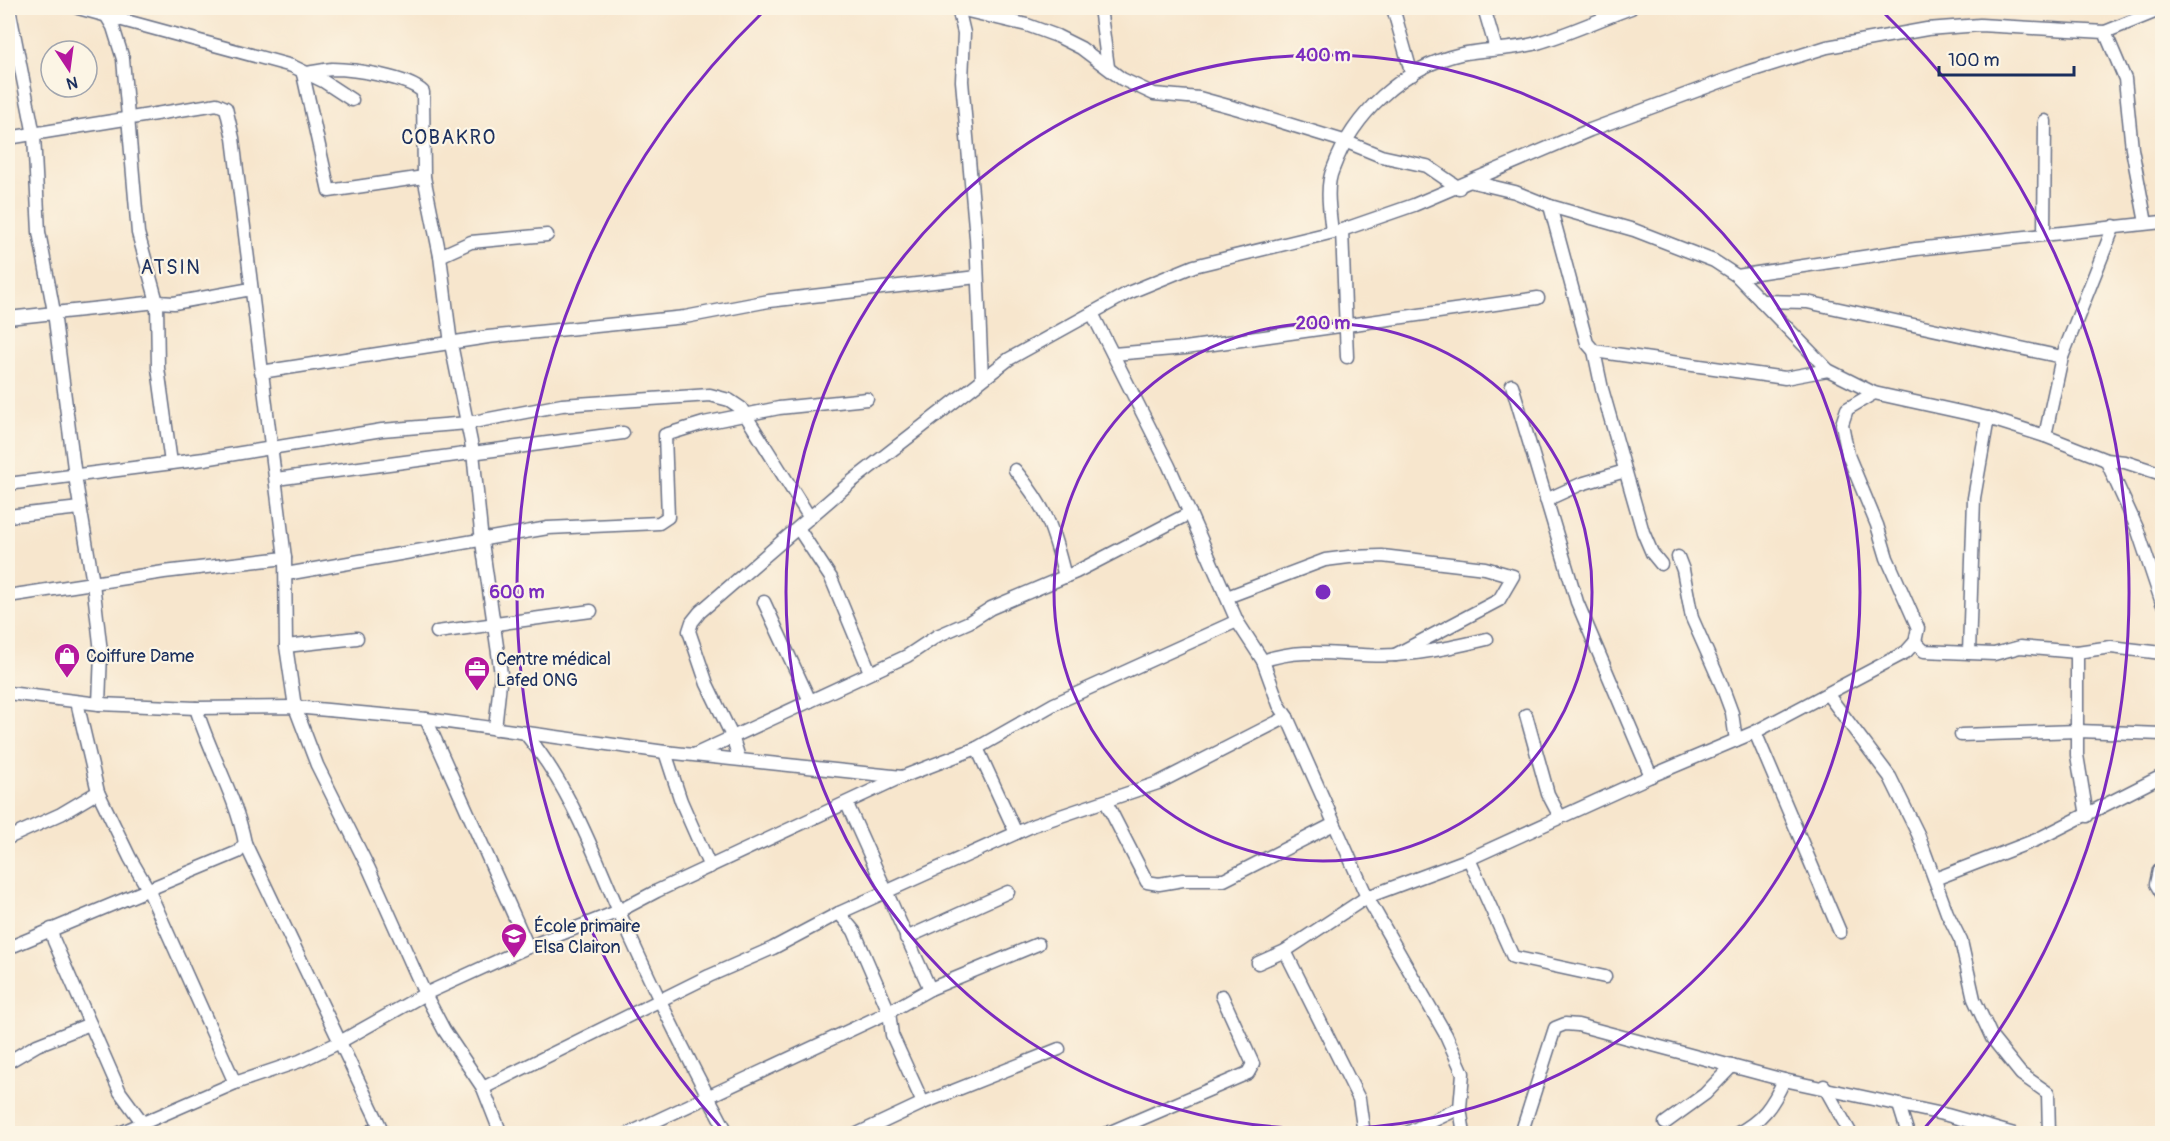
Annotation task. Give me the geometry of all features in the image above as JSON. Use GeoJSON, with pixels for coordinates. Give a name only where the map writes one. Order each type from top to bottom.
{"type":"FeatureCollection","features":[{"type":"Feature","properties":{"kind":"street"},"geometry":{"type":"LineString","coordinates":[[9,8],[34,135],[39,232],[54,312],[75,476],[93,583],[101,652],[99,704]]}},
{"type":"Feature","properties":{"kind":"street"},"geometry":{"type":"LineString","coordinates":[[78,8],[109,12],[292,66],[303,74],[323,81],[352,100]]}},
{"type":"Feature","properties":{"kind":"street"},"geometry":{"type":"LineString","coordinates":[[982,379],[976,238],[962,81],[964,33],[957,8],[1027,25],[1057,36],[1081,48],[1122,79],[1154,94],[1199,98],[1347,142],[1381,156],[1436,170],[1459,188]]}},
{"type":"Feature","properties":{"kind":"street"},"geometry":{"type":"LineString","coordinates":[[1100,8],[1108,67]]}},
{"type":"Feature","properties":{"kind":"street"},"geometry":{"type":"LineString","coordinates":[[1393,8],[1412,75]]}},
{"type":"Feature","properties":{"kind":"street"},"geometry":{"type":"LineString","coordinates":[[1484,8],[1496,49]]}},
{"type":"Feature","properties":{"kind":"street"},"geometry":{"type":"LineString","coordinates":[[1592,22],[1603,8]]}},
{"type":"Feature","properties":{"kind":"street"},"geometry":{"type":"LineString","coordinates":[[1347,357],[1337,231],[1329,209],[1332,170],[1347,142],[1370,109],[1387,91],[1412,75],[1459,55],[1536,44],[1631,8]]}},
{"type":"Feature","properties":{"kind":"street"},"geometry":{"type":"LineString","coordinates":[[738,759],[732,736],[707,684],[689,631],[692,622],[851,482],[982,379],[1009,359],[1128,292],[1194,266],[1337,231],[1459,188],[1590,130],[1747,72],[1827,47],[1927,29],[1980,25],[2105,32],[2163,9]]}},
{"type":"Feature","properties":{"kind":"street"},"geometry":{"type":"LineString","coordinates":[[109,12],[123,59],[138,233],[158,302],[158,368],[171,463]]}},
{"type":"Feature","properties":{"kind":"street"},"geometry":{"type":"LineString","coordinates":[[2105,32],[2125,79],[2132,149],[2146,223]]}},
{"type":"Feature","properties":{"kind":"street"},"geometry":{"type":"LineString","coordinates":[[303,74],[331,69],[381,75],[417,86],[423,92],[424,177],[440,256],[451,344],[473,452],[482,542],[501,674],[495,729]]}},
{"type":"Feature","properties":{"kind":"street"},"geometry":{"type":"LineString","coordinates":[[303,74],[328,191],[424,177]]}},
{"type":"Feature","properties":{"kind":"street"},"geometry":{"type":"LineString","coordinates":[[8,138],[217,104],[226,108],[233,138],[270,448],[276,479],[286,574],[286,646],[289,679],[295,707],[317,765],[369,869],[425,994],[444,1030],[483,1088],[496,1134]]}},
{"type":"Feature","properties":{"kind":"street"},"geometry":{"type":"LineString","coordinates":[[2044,234],[2045,121]]}},
{"type":"Feature","properties":{"kind":"street"},"geometry":{"type":"LineString","coordinates":[[1473,182],[1515,192],[1550,206],[1577,212],[1684,248],[1714,261],[1737,276],[1828,370],[1874,393],[1988,418],[2045,436],[2106,460],[2126,462],[2163,474]]}},
{"type":"Feature","properties":{"kind":"street"},"geometry":{"type":"LineString","coordinates":[[1550,206],[1587,343],[1594,351],[1643,532],[1652,553],[1661,564]]}},
{"type":"Feature","properties":{"kind":"street"},"geometry":{"type":"LineString","coordinates":[[1737,276],[1916,249],[2163,222]]}},
{"type":"Feature","properties":{"kind":"street"},"geometry":{"type":"LineString","coordinates":[[2045,436],[2062,357],[2114,226]]}},
{"type":"Feature","properties":{"kind":"street"},"geometry":{"type":"LineString","coordinates":[[440,256],[471,242],[547,235]]}},
{"type":"Feature","properties":{"kind":"street"},"geometry":{"type":"LineString","coordinates":[[261,372],[451,344],[685,316],[770,301],[924,285],[977,277]]}},
{"type":"Feature","properties":{"kind":"street"},"geometry":{"type":"LineString","coordinates":[[8,318],[158,302],[174,303],[251,289]]}},
{"type":"Feature","properties":{"kind":"street"},"geometry":{"type":"LineString","coordinates":[[1113,354],[1185,348],[1538,298]]}},
{"type":"Feature","properties":{"kind":"street"},"geometry":{"type":"LineString","coordinates":[[1761,301],[1807,302],[2062,357]]}},
{"type":"Feature","properties":{"kind":"street"},"geometry":{"type":"LineString","coordinates":[[1092,313],[1190,513],[1237,621],[1263,662],[1279,705],[1287,717],[1367,897],[1446,1035],[1464,1073],[1460,1108],[1464,1134]]}},
{"type":"Feature","properties":{"kind":"street"},"geometry":{"type":"LineString","coordinates":[[1594,351],[1785,378],[1828,370]]}},
{"type":"Feature","properties":{"kind":"street"},"geometry":{"type":"LineString","coordinates":[[1512,385],[1582,613],[1651,776]]}},
{"type":"Feature","properties":{"kind":"street"},"geometry":{"type":"LineString","coordinates":[[1257,963],[1285,951],[1367,897],[1469,859],[1560,817],[1610,797],[1651,776],[1755,732],[1906,652],[1915,642],[1918,628],[1854,473],[1842,423],[1847,409],[1874,393]]}},
{"type":"Feature","properties":{"kind":"street"},"geometry":{"type":"LineString","coordinates":[[8,484],[171,463],[382,430],[468,423],[562,405],[710,395],[729,400],[747,416],[810,518]]}},
{"type":"Feature","properties":{"kind":"street"},"geometry":{"type":"LineString","coordinates":[[286,574],[482,542],[548,528],[664,521],[668,517],[665,435],[705,423],[780,408],[867,399]]}},
{"type":"Feature","properties":{"kind":"street"},"geometry":{"type":"LineString","coordinates":[[1969,653],[1970,556],[1974,498],[1988,418]]}},
{"type":"Feature","properties":{"kind":"street"},"geometry":{"type":"LineString","coordinates":[[276,479],[623,433]]}},
{"type":"Feature","properties":{"kind":"street"},"geometry":{"type":"LineString","coordinates":[[2106,460],[2137,528],[2163,603]]}},
{"type":"Feature","properties":{"kind":"street"},"geometry":{"type":"LineString","coordinates":[[1015,470],[1035,495],[1048,517],[1065,577]]}},
{"type":"Feature","properties":{"kind":"street"},"geometry":{"type":"LineString","coordinates":[[1546,500],[1581,484],[1625,471]]}},
{"type":"Feature","properties":{"kind":"street"},"geometry":{"type":"LineString","coordinates":[[8,516],[80,508]]}},
{"type":"Feature","properties":{"kind":"street"},"geometry":{"type":"LineString","coordinates":[[694,755],[907,656],[937,636],[969,622],[1011,598],[1065,577],[1190,513]]}},
{"type":"Feature","properties":{"kind":"street"},"geometry":{"type":"LineString","coordinates":[[798,528],[831,578],[870,672]]}},
{"type":"Feature","properties":{"kind":"street"},"geometry":{"type":"LineString","coordinates":[[1227,597],[1325,560],[1349,557],[1382,556],[1485,568],[1513,576],[1499,600],[1395,655]]}},
{"type":"Feature","properties":{"kind":"street"},"geometry":{"type":"LineString","coordinates":[[1678,557],[1683,570],[1692,618],[1722,686],[1731,713],[1736,740]]}},
{"type":"Feature","properties":{"kind":"street"},"geometry":{"type":"LineString","coordinates":[[8,596],[285,558]]}},
{"type":"Feature","properties":{"kind":"street"},"geometry":{"type":"LineString","coordinates":[[764,602],[810,701]]}},
{"type":"Feature","properties":{"kind":"street"},"geometry":{"type":"LineString","coordinates":[[437,632],[591,611]]}},
{"type":"Feature","properties":{"kind":"street"},"geometry":{"type":"LineString","coordinates":[[118,1134],[143,1128],[234,1083],[300,1061],[338,1043],[425,994],[528,947],[619,911],[902,777],[977,748],[1054,704],[1237,621]]}},
{"type":"Feature","properties":{"kind":"street"},"geometry":{"type":"LineString","coordinates":[[286,646],[357,638]]}},
{"type":"Feature","properties":{"kind":"street"},"geometry":{"type":"LineString","coordinates":[[1263,662],[1283,655],[1395,655],[1448,649],[1487,639]]}},
{"type":"Feature","properties":{"kind":"street"},"geometry":{"type":"LineString","coordinates":[[1915,642],[1924,651],[1969,653],[1994,654],[2020,647],[2077,652],[2111,647],[2163,653]]}},
{"type":"Feature","properties":{"kind":"street"},"geometry":{"type":"LineString","coordinates":[[2077,652],[2078,755],[2087,816]]}},
{"type":"Feature","properties":{"kind":"street"},"geometry":{"type":"LineString","coordinates":[[8,693],[99,704],[195,708],[295,707],[426,719],[665,752],[902,777]]}},
{"type":"Feature","properties":{"kind":"street"},"geometry":{"type":"LineString","coordinates":[[1828,695],[1890,777],[1918,834],[1961,941],[1974,999],[1992,1038],[2021,1074],[2048,1094],[2049,1134]]}},
{"type":"Feature","properties":{"kind":"street"},"geometry":{"type":"LineString","coordinates":[[77,702],[98,792],[148,889],[156,913],[234,1083]]}},
{"type":"Feature","properties":{"kind":"street"},"geometry":{"type":"LineString","coordinates":[[195,708],[206,740],[240,818],[245,843],[338,1043],[382,1130],[366,1134]]}},
{"type":"Feature","properties":{"kind":"street"},"geometry":{"type":"LineString","coordinates":[[1526,716],[1548,794],[1560,817]]}},
{"type":"Feature","properties":{"kind":"street"},"geometry":{"type":"LineString","coordinates":[[483,1088],[839,913],[886,894],[1034,825],[1158,783],[1287,717]]}},
{"type":"Feature","properties":{"kind":"street"},"geometry":{"type":"LineString","coordinates":[[426,719],[528,947]]}},
{"type":"Feature","properties":{"kind":"street"},"geometry":{"type":"LineString","coordinates":[[1960,735],[2078,731],[2163,734]]}},
{"type":"Feature","properties":{"kind":"street"},"geometry":{"type":"LineString","coordinates":[[1755,732],[1840,932]]}},
{"type":"Feature","properties":{"kind":"street"},"geometry":{"type":"LineString","coordinates":[[525,733],[546,758],[584,827],[659,1002],[728,1134]]}},
{"type":"Feature","properties":{"kind":"street"},"geometry":{"type":"LineString","coordinates":[[977,748],[1016,833]]}},
{"type":"Feature","properties":{"kind":"street"},"geometry":{"type":"LineString","coordinates":[[665,752],[681,801],[710,867]]}},
{"type":"Feature","properties":{"kind":"street"},"geometry":{"type":"LineString","coordinates":[[1935,879],[2036,840],[2163,776]]}},
{"type":"Feature","properties":{"kind":"street"},"geometry":{"type":"LineString","coordinates":[[8,838],[61,814],[98,792]]}},
{"type":"Feature","properties":{"kind":"street"},"geometry":{"type":"LineString","coordinates":[[1106,802],[1147,882],[1159,884],[1183,880],[1224,879],[1334,824]]}},
{"type":"Feature","properties":{"kind":"street"},"geometry":{"type":"LineString","coordinates":[[847,804],[930,989]]}},
{"type":"Feature","properties":{"kind":"street"},"geometry":{"type":"LineString","coordinates":[[8,948],[221,861],[238,852],[245,843]]}},
{"type":"Feature","properties":{"kind":"street"},"geometry":{"type":"LineString","coordinates":[[1469,859],[1513,957],[1605,977]]}},
{"type":"Feature","properties":{"kind":"street"},"geometry":{"type":"LineString","coordinates":[[2163,869],[2159,870],[2156,884],[2163,894]]}},
{"type":"Feature","properties":{"kind":"street"},"geometry":{"type":"LineString","coordinates":[[906,938],[1008,892]]}},
{"type":"Feature","properties":{"kind":"street"},"geometry":{"type":"LineString","coordinates":[[839,913],[854,931],[889,1012],[892,1035],[923,1103]]}},
{"type":"Feature","properties":{"kind":"street"},"geometry":{"type":"LineString","coordinates":[[51,929],[54,941],[120,1092],[143,1128]]}},
{"type":"Feature","properties":{"kind":"street"},"geometry":{"type":"LineString","coordinates":[[628,1134],[889,1012],[930,989],[1038,944]]}},
{"type":"Feature","properties":{"kind":"street"},"geometry":{"type":"LineString","coordinates":[[1285,951],[1359,1099],[1364,1134]]}},
{"type":"Feature","properties":{"kind":"street"},"geometry":{"type":"LineString","coordinates":[[1106,1134],[1248,1073],[1253,1064],[1222,996]]}},
{"type":"Feature","properties":{"kind":"street"},"geometry":{"type":"LineString","coordinates":[[8,1062],[37,1045],[90,1024]]}},
{"type":"Feature","properties":{"kind":"street"},"geometry":{"type":"LineString","coordinates":[[1521,1134],[1555,1028],[1565,1024],[1578,1025],[1784,1080],[1824,1086],[1947,1115],[2014,1134]]}},
{"type":"Feature","properties":{"kind":"street"},"geometry":{"type":"LineString","coordinates":[[857,1134],[923,1103],[1059,1049]]}},
{"type":"Feature","properties":{"kind":"street"},"geometry":{"type":"LineString","coordinates":[[1665,1123],[1705,1094],[1732,1066]]}},
{"type":"Feature","properties":{"kind":"street"},"geometry":{"type":"LineString","coordinates":[[1736,1134],[1752,1126],[1766,1115],[1784,1080]]}},
{"type":"Feature","properties":{"kind":"street"},"geometry":{"type":"LineString","coordinates":[[1824,1086],[1851,1134]]}},
{"type":"Feature","properties":{"kind":"street"},"geometry":{"type":"LineString","coordinates":[[1899,1105],[1908,1134]]}},
{"type":"Feature","properties":{"kind":"street"},"geometry":{"type":"LineString","coordinates":[[1405,1134],[1460,1108]]}},
{"type":"Feature","properties":{"kind":"street"},"geometry":{"type":"LineString","coordinates":[[493,1118],[501,1134]]}},
{"type":"Feature","properties":{"kind":"place","name":"Coiffure Dame"},"geometry":{"type":"Point","coordinates":[67,679]}},
{"type":"Feature","properties":{"kind":"place","name":"Centre médical Lafed ONG"},"geometry":{"type":"Point","coordinates":[477,692]}},
{"type":"Feature","properties":{"kind":"place","name":"École primaire Elsa Clairon"},"geometry":{"type":"Point","coordinates":[514,959]}},
{"type":"Feature","properties":{"kind":"district","name":"COBAKRO"},"geometry":{"type":"Point","coordinates":[449,137]}},
{"type":"Feature","properties":{"kind":"district","name":"ATSIN"},"geometry":{"type":"Point","coordinates":[171,267]}}]}
